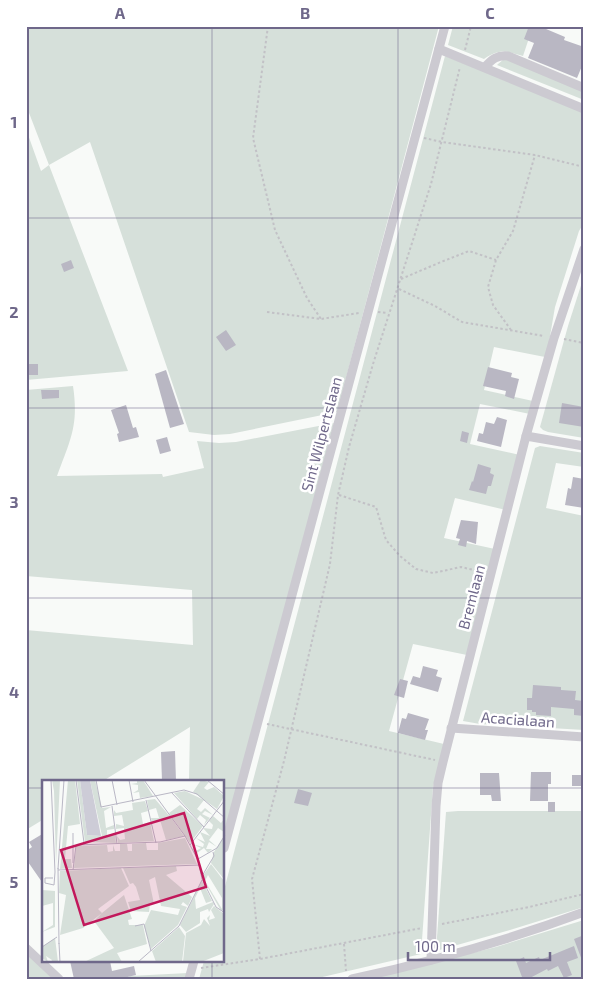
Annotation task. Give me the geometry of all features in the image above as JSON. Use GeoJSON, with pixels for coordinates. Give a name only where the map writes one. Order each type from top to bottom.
{"type":"FeatureCollection","features":[{"type":"Feature","properties":{"kind":"street","name":"Sint Wilpertslaan"},"geometry":{"type":"LineString","coordinates":[[225,844],[444,26]]}},
{"type":"Feature","properties":{"kind":"street"},"geometry":{"type":"LineString","coordinates":[[438,49],[584,109]]}},
{"type":"Feature","properties":{"kind":"street"},"geometry":{"type":"LineString","coordinates":[[485,68],[492,59],[501,55],[508,56],[584,88]]}},
{"type":"Feature","properties":{"kind":"street","name":"Bremlaan"},"geometry":{"type":"LineString","coordinates":[[431,960],[436,806],[442,762],[526,436],[554,338],[584,249]]}},
{"type":"Feature","properties":{"kind":"street"},"geometry":{"type":"LineString","coordinates":[[526,436],[584,446]]}},
{"type":"Feature","properties":{"kind":"street","name":"Acacialaan"},"geometry":{"type":"LineString","coordinates":[[451,728],[584,738]]}},
{"type":"Feature","properties":{"kind":"street"},"geometry":{"type":"LineString","coordinates":[[355,979],[533,931],[584,912]]}},
{"type":"Feature","properties":{"kind":"street"},"geometry":{"type":"LineString","coordinates":[[26,948],[59,979]]}},
{"type":"Feature","properties":{"kind":"street"},"geometry":{"type":"LineString","coordinates":[[189,979],[193,965]]}},
{"type":"Feature","properties":{"kind":"path"},"geometry":{"type":"LineString","coordinates":[[268,26],[253,138],[275,230],[307,298],[321,319]]}},
{"type":"Feature","properties":{"kind":"path"},"geometry":{"type":"LineString","coordinates":[[464,56],[472,26]]}},
{"type":"Feature","properties":{"kind":"path"},"geometry":{"type":"LineString","coordinates":[[193,965],[260,959],[252,879],[291,729],[330,564],[338,495],[368,383],[431,184],[461,63]]}},
{"type":"Feature","properties":{"kind":"path"},"geometry":{"type":"LineString","coordinates":[[415,136],[442,142],[535,155],[584,167]]}},
{"type":"Feature","properties":{"kind":"path"},"geometry":{"type":"LineString","coordinates":[[510,330],[492,304],[488,287],[496,260],[513,231],[535,155]]}},
{"type":"Feature","properties":{"kind":"path"},"geometry":{"type":"LineString","coordinates":[[401,280],[468,251],[496,260]]}},
{"type":"Feature","properties":{"kind":"path"},"geometry":{"type":"LineString","coordinates":[[398,288],[462,322],[584,343]]}},
{"type":"Feature","properties":{"kind":"path"},"geometry":{"type":"LineString","coordinates":[[267,312],[321,319],[368,312]]}},
{"type":"Feature","properties":{"kind":"path"},"geometry":{"type":"LineString","coordinates":[[338,495],[376,507],[386,540],[400,556],[416,568],[433,572],[461,567],[491,574]]}},
{"type":"Feature","properties":{"kind":"path"},"geometry":{"type":"LineString","coordinates":[[258,722],[442,762]]}},
{"type":"Feature","properties":{"kind":"path"},"geometry":{"type":"LineString","coordinates":[[344,943],[347,979]]}},
{"type":"Feature","properties":{"kind":"shaded area"},"geometry":{"type":"Polygon","coordinates":[[[26,26],[439,26],[337,412],[230,434],[214,435],[189,432],[90,142],[49,165],[26,105],[26,26]]]}},
{"type":"Feature","properties":{"kind":"shaded area"},"geometry":{"type":"Polygon","coordinates":[[[453,26],[533,26],[523,56],[503,51],[494,53],[484,59],[448,45],[453,26]]]}},
{"type":"Feature","properties":{"kind":"shaded area"},"geometry":{"type":"Polygon","coordinates":[[[445,56],[584,111],[584,223],[579,231],[555,307],[545,357],[494,347],[484,390],[533,401],[530,414],[480,404],[470,444],[520,455],[506,510],[455,498],[444,538],[495,549],[467,655],[413,644],[389,731],[444,744],[433,787],[421,954],[314,979],[199,979],[204,962],[225,962],[225,886],[445,56]]]}},
{"type":"Feature","properties":{"kind":"shaded area"},"geometry":{"type":"Polygon","coordinates":[[[505,58],[584,91],[584,100],[497,65],[505,58]]]}},
{"type":"Feature","properties":{"kind":"shaded area"},"geometry":{"type":"Polygon","coordinates":[[[26,129],[41,171],[49,165],[128,371],[26,380],[26,129]]]}},
{"type":"Feature","properties":{"kind":"shaded area"},"geometry":{"type":"Polygon","coordinates":[[[584,276],[584,438],[548,432],[540,427],[584,276]]]}},
{"type":"Feature","properties":{"kind":"shaded area"},"geometry":{"type":"Polygon","coordinates":[[[73,386],[75,400],[74,423],[57,476],[162,474],[163,477],[204,468],[197,441],[236,442],[334,423],[227,828],[225,827],[225,780],[189,780],[190,727],[105,780],[42,780],[42,820],[26,830],[26,630],[193,645],[192,590],[26,576],[26,390],[73,386]]]}},
{"type":"Feature","properties":{"kind":"shaded area"},"geometry":{"type":"Polygon","coordinates":[[[540,446],[584,453],[584,467],[556,463],[546,508],[584,516],[584,730],[480,724],[463,721],[535,448],[540,446]]]}},
{"type":"Feature","properties":{"kind":"shaded area"},"geometry":{"type":"Polygon","coordinates":[[[584,811],[584,907],[436,951],[446,812],[584,811]]]}},
{"type":"Feature","properties":{"kind":"shaded area"},"geometry":{"type":"Polygon","coordinates":[[[584,920],[584,979],[369,979],[496,947],[584,920]]]}},
{"type":"Feature","properties":{"kind":"shaded area"},"geometry":{"type":"Polygon","coordinates":[[[26,953],[53,979],[26,979],[26,953]]]}},
{"type":"Feature","properties":{"kind":"shaded area"},"geometry":{"type":"Polygon","coordinates":[[[188,973],[186,979],[123,979],[130,976],[188,973]]]}},
{"type":"Feature","properties":{"kind":"building"},"geometry":{"type":"Polygon","coordinates":[[[529,26],[539,26],[565,37],[564,40],[584,47],[584,67],[582,66],[577,78],[528,58],[534,43],[524,39],[529,26]]]}},
{"type":"Feature","properties":{"kind":"building"},"geometry":{"type":"Polygon","coordinates":[[[71,260],[74,268],[64,272],[61,264],[71,260]]]}},
{"type":"Feature","properties":{"kind":"building"},"geometry":{"type":"Polygon","coordinates":[[[226,330],[236,345],[226,351],[216,337],[226,330]]]}},
{"type":"Feature","properties":{"kind":"building"},"geometry":{"type":"Polygon","coordinates":[[[26,364],[38,364],[38,375],[26,375],[26,364]]]}},
{"type":"Feature","properties":{"kind":"building"},"geometry":{"type":"Polygon","coordinates":[[[488,367],[512,373],[511,377],[519,379],[514,399],[505,396],[506,391],[483,386],[488,367]]]}},
{"type":"Feature","properties":{"kind":"building"},"geometry":{"type":"Polygon","coordinates":[[[166,370],[184,424],[170,428],[155,374],[166,370]]]}},
{"type":"Feature","properties":{"kind":"building"},"geometry":{"type":"Polygon","coordinates":[[[41,390],[59,390],[59,398],[42,399],[41,390]]]}},
{"type":"Feature","properties":{"kind":"building"},"geometry":{"type":"Polygon","coordinates":[[[562,403],[584,407],[584,427],[559,423],[562,403]]]}},
{"type":"Feature","properties":{"kind":"building"},"geometry":{"type":"Polygon","coordinates":[[[126,405],[133,428],[136,427],[139,437],[119,442],[117,434],[119,433],[111,410],[126,405]]]}},
{"type":"Feature","properties":{"kind":"building"},"geometry":{"type":"Polygon","coordinates":[[[497,417],[507,420],[501,447],[477,441],[479,433],[483,434],[486,422],[494,424],[497,417]]]}},
{"type":"Feature","properties":{"kind":"building"},"geometry":{"type":"Polygon","coordinates":[[[462,431],[469,433],[467,443],[460,441],[462,431]]]}},
{"type":"Feature","properties":{"kind":"building"},"geometry":{"type":"Polygon","coordinates":[[[167,437],[171,451],[160,454],[156,440],[167,437]]]}},
{"type":"Feature","properties":{"kind":"building"},"geometry":{"type":"Polygon","coordinates":[[[478,464],[491,468],[490,473],[494,475],[491,486],[488,486],[486,494],[469,490],[478,464]]]}},
{"type":"Feature","properties":{"kind":"building"},"geometry":{"type":"Polygon","coordinates":[[[573,477],[584,479],[584,508],[565,505],[568,488],[571,489],[573,477]]]}},
{"type":"Feature","properties":{"kind":"building"},"geometry":{"type":"Polygon","coordinates":[[[461,520],[478,522],[476,544],[467,541],[466,547],[458,545],[460,539],[456,538],[461,520]]]}},
{"type":"Feature","properties":{"kind":"building"},"geometry":{"type":"Polygon","coordinates":[[[423,666],[438,670],[436,676],[442,678],[438,692],[410,684],[413,676],[420,678],[423,666]]]}},
{"type":"Feature","properties":{"kind":"building"},"geometry":{"type":"Polygon","coordinates":[[[400,679],[408,681],[404,698],[394,695],[400,679]]]}},
{"type":"Feature","properties":{"kind":"building"},"geometry":{"type":"Polygon","coordinates":[[[533,685],[561,687],[561,690],[576,691],[575,700],[584,701],[584,716],[574,715],[574,709],[551,707],[551,716],[536,715],[536,712],[527,710],[527,698],[532,698],[533,685]]]}},
{"type":"Feature","properties":{"kind":"building"},"geometry":{"type":"Polygon","coordinates":[[[408,713],[429,719],[425,730],[428,730],[425,740],[398,733],[402,718],[406,719],[408,713]]]}},
{"type":"Feature","properties":{"kind":"building"},"geometry":{"type":"Polygon","coordinates":[[[175,751],[176,780],[162,780],[161,752],[175,751]]]}},
{"type":"Feature","properties":{"kind":"building"},"geometry":{"type":"Polygon","coordinates":[[[531,772],[551,772],[551,784],[548,784],[548,801],[530,801],[531,772]]]}},
{"type":"Feature","properties":{"kind":"building"},"geometry":{"type":"Polygon","coordinates":[[[480,773],[499,773],[501,801],[492,801],[491,795],[480,795],[480,773]]]}},
{"type":"Feature","properties":{"kind":"building"},"geometry":{"type":"Polygon","coordinates":[[[572,775],[584,775],[584,786],[572,786],[572,775]]]}},
{"type":"Feature","properties":{"kind":"building"},"geometry":{"type":"Polygon","coordinates":[[[298,789],[312,793],[308,806],[294,803],[298,789]]]}},
{"type":"Feature","properties":{"kind":"building"},"geometry":{"type":"Polygon","coordinates":[[[548,802],[555,802],[555,812],[548,812],[548,802]]]}},
{"type":"Feature","properties":{"kind":"building"},"geometry":{"type":"Polygon","coordinates":[[[42,834],[42,882],[26,859],[26,851],[32,847],[29,842],[42,834]]]}},
{"type":"Feature","properties":{"kind":"building"},"geometry":{"type":"Polygon","coordinates":[[[584,935],[584,963],[583,963],[574,939],[584,935]]]}},
{"type":"Feature","properties":{"kind":"building"},"geometry":{"type":"Polygon","coordinates":[[[574,946],[578,958],[567,962],[572,975],[564,978],[558,966],[548,971],[547,969],[528,979],[522,977],[516,961],[524,957],[526,963],[539,957],[540,960],[574,946]]]}},
{"type":"Feature","properties":{"kind":"building"},"geometry":{"type":"Polygon","coordinates":[[[70,962],[110,962],[112,971],[134,966],[136,975],[119,979],[74,979],[70,962]]]}}]}
